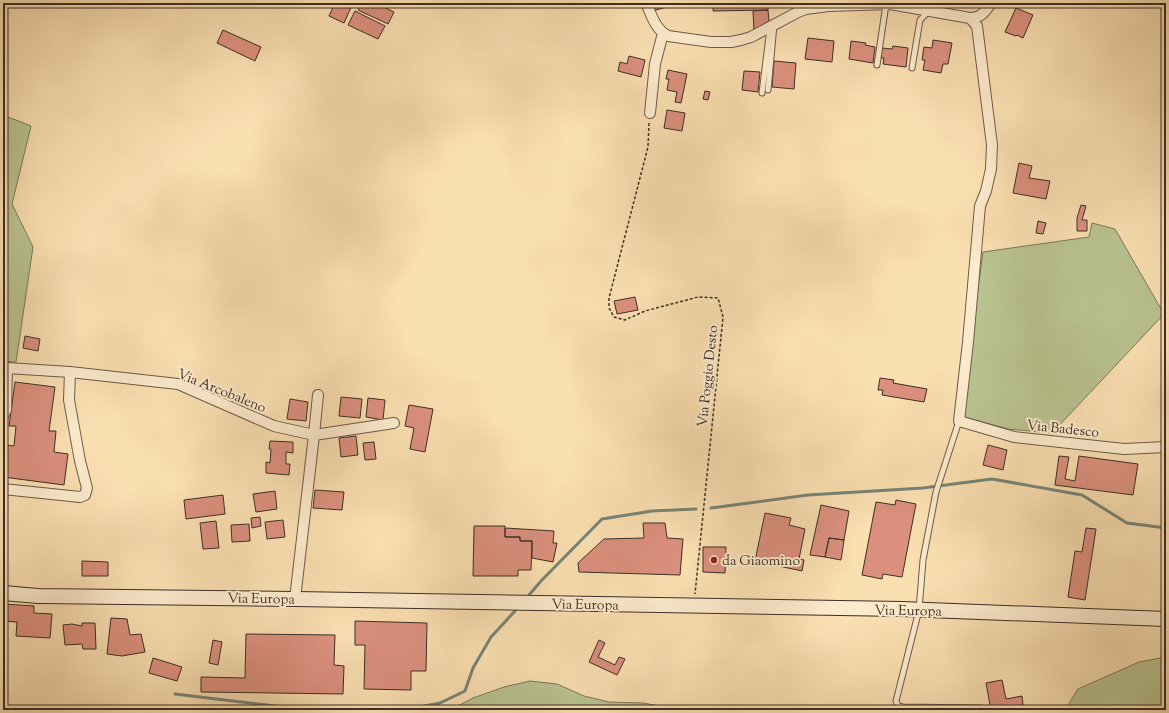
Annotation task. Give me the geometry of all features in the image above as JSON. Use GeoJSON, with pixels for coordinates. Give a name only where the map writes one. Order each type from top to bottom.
{"type":"FeatureCollection","features":[{"type":"Feature","properties":{"kind":"main road","name":"Via Europa"},"geometry":{"type":"LineString","coordinates":[[3,593],[38,596],[919,610],[1166,618]]}},
{"type":"Feature","properties":{"kind":"street"},"geometry":{"type":"LineString","coordinates":[[646,3],[655,23],[663,33],[674,37],[711,42],[731,42],[751,37],[806,9],[828,6],[886,4],[970,18],[979,17],[982,15],[991,3]]}},
{"type":"Feature","properties":{"kind":"street"},"geometry":{"type":"LineString","coordinates":[[959,421],[968,342],[980,206],[986,191],[991,169],[992,145],[977,26],[970,18]]}},
{"type":"Feature","properties":{"kind":"street"},"geometry":{"type":"LineString","coordinates":[[650,113],[655,64],[663,33]]}},
{"type":"Feature","properties":{"kind":"street","name":"Via Arcobaleno"},"geometry":{"type":"LineString","coordinates":[[3,416],[6,410],[5,368],[70,372],[178,384],[274,426],[314,435],[394,423]]}},
{"type":"Feature","properties":{"kind":"street"},"geometry":{"type":"LineString","coordinates":[[3,489],[80,498],[85,495],[87,488],[80,461],[69,400],[70,372]]}},
{"type":"Feature","properties":{"kind":"street"},"geometry":{"type":"LineString","coordinates":[[295,599],[318,395]]}},
{"type":"Feature","properties":{"kind":"street","name":"Via Badesco"},"geometry":{"type":"LineString","coordinates":[[959,421],[1014,436],[1124,449],[1166,447]]}},
{"type":"Feature","properties":{"kind":"lane"},"geometry":{"type":"LineString","coordinates":[[877,65],[886,4]]}},
{"type":"Feature","properties":{"kind":"lane"},"geometry":{"type":"LineString","coordinates":[[912,68],[920,20],[929,11]]}},
{"type":"Feature","properties":{"kind":"lane"},"geometry":{"type":"LineString","coordinates":[[768,90],[772,26]]}},
{"type":"Feature","properties":{"kind":"lane"},"geometry":{"type":"LineString","coordinates":[[762,93],[772,26]]}},
{"type":"Feature","properties":{"kind":"lane"},"geometry":{"type":"LineString","coordinates":[[959,421],[936,492],[923,560],[919,610],[896,701],[898,706],[903,707],[981,708]]}},
{"type":"Feature","properties":{"kind":"path","name":"Via Poggio Desto"},"geometry":{"type":"LineString","coordinates":[[650,113],[648,147],[609,298],[609,308],[614,317],[625,320],[644,311],[698,297],[718,298],[723,317],[694,606]]}},
{"type":"Feature","properties":{"kind":"green space"},"geometry":{"type":"Polygon","coordinates":[[[3,115],[31,126],[12,204],[33,247],[16,362],[3,361],[3,115]]]}},
{"type":"Feature","properties":{"kind":"green space"},"geometry":{"type":"Polygon","coordinates":[[[1092,223],[1115,229],[1164,314],[1052,433],[1008,429],[961,416],[983,252],[1089,237],[1092,223]]]}},
{"type":"Feature","properties":{"kind":"green space"},"geometry":{"type":"Polygon","coordinates":[[[1166,657],[1166,710],[1065,710],[1078,689],[1139,662],[1166,657]]]}},
{"type":"Feature","properties":{"kind":"green space"},"geometry":{"type":"Polygon","coordinates":[[[530,681],[557,684],[584,696],[609,702],[643,703],[682,710],[450,710],[473,698],[504,687],[530,681]]]}},
{"type":"Feature","properties":{"kind":"building"},"geometry":{"type":"Polygon","coordinates":[[[335,3],[353,3],[344,23],[329,16],[335,3]]]}},
{"type":"Feature","properties":{"kind":"building"},"geometry":{"type":"Polygon","coordinates":[[[362,3],[375,3],[394,12],[388,24],[358,10],[362,3]]]}},
{"type":"Feature","properties":{"kind":"building"},"geometry":{"type":"Polygon","coordinates":[[[650,3],[670,3],[671,6],[652,11],[650,3]]]}},
{"type":"Feature","properties":{"kind":"building"},"geometry":{"type":"Polygon","coordinates":[[[713,3],[768,3],[768,10],[713,11],[713,3]]]}},
{"type":"Feature","properties":{"kind":"building"},"geometry":{"type":"Polygon","coordinates":[[[1016,8],[1033,15],[1023,38],[1005,32],[1016,8]]]}},
{"type":"Feature","properties":{"kind":"building"},"geometry":{"type":"Polygon","coordinates":[[[768,10],[769,21],[754,31],[753,11],[768,10]]]}},
{"type":"Feature","properties":{"kind":"building"},"geometry":{"type":"Polygon","coordinates":[[[355,11],[385,26],[378,39],[348,25],[355,11]]]}},
{"type":"Feature","properties":{"kind":"building"},"geometry":{"type":"Polygon","coordinates":[[[223,30],[261,47],[255,61],[217,43],[223,30]]]}},
{"type":"Feature","properties":{"kind":"building"},"geometry":{"type":"Polygon","coordinates":[[[808,38],[834,41],[832,62],[805,59],[808,38]]]}},
{"type":"Feature","properties":{"kind":"building"},"geometry":{"type":"Polygon","coordinates":[[[933,40],[952,43],[948,64],[943,64],[941,73],[923,70],[925,60],[922,60],[924,47],[932,48],[933,40]]]}},
{"type":"Feature","properties":{"kind":"building"},"geometry":{"type":"Polygon","coordinates":[[[851,41],[866,43],[865,45],[875,47],[873,63],[849,59],[851,41]]]}},
{"type":"Feature","properties":{"kind":"building"},"geometry":{"type":"Polygon","coordinates":[[[893,46],[908,48],[906,67],[883,64],[884,58],[881,58],[882,48],[892,49],[893,46]]]}},
{"type":"Feature","properties":{"kind":"building"},"geometry":{"type":"Polygon","coordinates":[[[629,56],[645,60],[641,77],[618,71],[620,62],[627,64],[629,56]]]}},
{"type":"Feature","properties":{"kind":"building"},"geometry":{"type":"Polygon","coordinates":[[[774,61],[796,63],[794,89],[772,87],[774,61]]]}},
{"type":"Feature","properties":{"kind":"building"},"geometry":{"type":"Polygon","coordinates":[[[668,70],[687,74],[681,103],[675,102],[677,92],[667,90],[669,79],[666,79],[668,70]]]}},
{"type":"Feature","properties":{"kind":"building"},"geometry":{"type":"Polygon","coordinates":[[[744,71],[760,72],[758,92],[742,90],[744,71]]]}},
{"type":"Feature","properties":{"kind":"building"},"geometry":{"type":"Polygon","coordinates":[[[705,91],[710,92],[708,100],[703,99],[705,91]]]}},
{"type":"Feature","properties":{"kind":"building"},"geometry":{"type":"Polygon","coordinates":[[[667,110],[685,113],[682,131],[664,128],[667,110]]]}},
{"type":"Feature","properties":{"kind":"building"},"geometry":{"type":"Polygon","coordinates":[[[1019,163],[1032,166],[1029,178],[1050,181],[1046,199],[1013,193],[1019,163]]]}},
{"type":"Feature","properties":{"kind":"building"},"geometry":{"type":"Polygon","coordinates":[[[1081,205],[1086,206],[1082,220],[1087,220],[1087,231],[1077,231],[1077,218],[1081,205]]]}},
{"type":"Feature","properties":{"kind":"building"},"geometry":{"type":"Polygon","coordinates":[[[1038,221],[1046,223],[1043,234],[1036,233],[1038,221]]]}},
{"type":"Feature","properties":{"kind":"building"},"geometry":{"type":"Polygon","coordinates":[[[635,297],[638,310],[617,314],[614,301],[635,297]]]}},
{"type":"Feature","properties":{"kind":"building"},"geometry":{"type":"Polygon","coordinates":[[[25,336],[40,339],[38,351],[23,348],[25,336]]]}},
{"type":"Feature","properties":{"kind":"building"},"geometry":{"type":"Polygon","coordinates":[[[880,378],[894,380],[893,383],[927,389],[924,402],[882,395],[883,390],[878,390],[880,378]]]}},
{"type":"Feature","properties":{"kind":"building"},"geometry":{"type":"Polygon","coordinates":[[[15,382],[55,387],[49,431],[56,431],[54,452],[68,454],[64,485],[3,477],[6,445],[14,446],[16,426],[9,426],[15,382]]]}},
{"type":"Feature","properties":{"kind":"building"},"geometry":{"type":"Polygon","coordinates":[[[341,397],[362,399],[360,418],[339,416],[341,397]]]}},
{"type":"Feature","properties":{"kind":"building"},"geometry":{"type":"Polygon","coordinates":[[[368,398],[385,400],[383,420],[366,417],[368,398]]]}},
{"type":"Feature","properties":{"kind":"building"},"geometry":{"type":"Polygon","coordinates":[[[290,399],[308,402],[306,421],[287,419],[290,399]]]}},
{"type":"Feature","properties":{"kind":"building"},"geometry":{"type":"Polygon","coordinates":[[[409,405],[433,409],[425,452],[410,449],[414,428],[405,426],[409,405]]]}},
{"type":"Feature","properties":{"kind":"building"},"geometry":{"type":"Polygon","coordinates":[[[356,436],[358,455],[341,457],[339,438],[356,436]]]}},
{"type":"Feature","properties":{"kind":"building"},"geometry":{"type":"Polygon","coordinates":[[[270,441],[293,442],[293,453],[286,452],[286,464],[290,464],[289,475],[266,473],[266,462],[270,463],[270,441]]]}},
{"type":"Feature","properties":{"kind":"building"},"geometry":{"type":"Polygon","coordinates":[[[374,442],[376,459],[365,460],[363,443],[374,442]]]}},
{"type":"Feature","properties":{"kind":"building"},"geometry":{"type":"Polygon","coordinates":[[[988,445],[1007,450],[1003,470],[983,465],[988,445]]]}},
{"type":"Feature","properties":{"kind":"building"},"geometry":{"type":"Polygon","coordinates":[[[1059,456],[1069,457],[1065,479],[1075,481],[1079,456],[1138,464],[1133,495],[1055,485],[1059,456]]]}},
{"type":"Feature","properties":{"kind":"building"},"geometry":{"type":"Polygon","coordinates":[[[315,490],[344,492],[342,510],[313,508],[315,490]]]}},
{"type":"Feature","properties":{"kind":"building"},"geometry":{"type":"Polygon","coordinates":[[[275,491],[277,509],[256,512],[253,494],[275,491]]]}},
{"type":"Feature","properties":{"kind":"building"},"geometry":{"type":"Polygon","coordinates":[[[223,495],[225,514],[186,519],[184,500],[223,495]]]}},
{"type":"Feature","properties":{"kind":"building"},"geometry":{"type":"Polygon","coordinates":[[[896,500],[916,504],[902,577],[883,574],[882,579],[862,575],[876,502],[895,505],[896,500]]]}},
{"type":"Feature","properties":{"kind":"building"},"geometry":{"type":"Polygon","coordinates":[[[821,505],[849,511],[844,540],[829,538],[825,557],[810,555],[821,505]]]}},
{"type":"Feature","properties":{"kind":"building"},"geometry":{"type":"Polygon","coordinates":[[[765,513],[791,518],[789,525],[805,529],[799,559],[804,560],[802,571],[755,561],[765,513]]]}},
{"type":"Feature","properties":{"kind":"building"},"geometry":{"type":"Polygon","coordinates":[[[260,517],[261,526],[252,528],[251,518],[260,517]]]}},
{"type":"Feature","properties":{"kind":"building"},"geometry":{"type":"Polygon","coordinates":[[[283,520],[285,537],[267,539],[265,522],[283,520]]]}},
{"type":"Feature","properties":{"kind":"building"},"geometry":{"type":"Polygon","coordinates":[[[216,521],[219,548],[203,549],[200,523],[216,521]]]}},
{"type":"Feature","properties":{"kind":"building"},"geometry":{"type":"Polygon","coordinates":[[[643,523],[665,523],[667,538],[683,539],[680,575],[579,572],[578,563],[604,539],[644,538],[643,523]]]}},
{"type":"Feature","properties":{"kind":"building"},"geometry":{"type":"Polygon","coordinates":[[[249,524],[250,541],[232,542],[231,525],[249,524]]]}},
{"type":"Feature","properties":{"kind":"building"},"geometry":{"type":"Polygon","coordinates":[[[474,526],[505,526],[505,537],[520,537],[520,541],[532,541],[531,570],[518,570],[518,576],[473,576],[474,526]]]}},
{"type":"Feature","properties":{"kind":"building"},"geometry":{"type":"Polygon","coordinates":[[[505,528],[554,531],[553,543],[557,543],[553,562],[532,558],[532,541],[520,541],[520,537],[505,537],[505,528]]]}},
{"type":"Feature","properties":{"kind":"building"},"geometry":{"type":"Polygon","coordinates":[[[1086,528],[1096,529],[1085,600],[1068,597],[1075,551],[1082,552],[1086,528]]]}},
{"type":"Feature","properties":{"kind":"building"},"geometry":{"type":"Polygon","coordinates":[[[829,538],[844,540],[841,560],[825,557],[829,538]]]}},
{"type":"Feature","properties":{"kind":"building","name":"da Giaomino"},"geometry":{"type":"Polygon","coordinates":[[[703,547],[726,547],[725,573],[703,572],[703,547]]]}},
{"type":"Feature","properties":{"kind":"building"},"geometry":{"type":"Polygon","coordinates":[[[82,561],[108,562],[108,576],[82,576],[82,561]]]}},
{"type":"Feature","properties":{"kind":"building"},"geometry":{"type":"Polygon","coordinates":[[[3,604],[34,606],[34,613],[52,614],[50,638],[16,636],[17,622],[3,621],[3,604]]]}},
{"type":"Feature","properties":{"kind":"building"},"geometry":{"type":"Polygon","coordinates":[[[111,618],[127,619],[130,635],[141,634],[145,652],[122,656],[107,654],[111,618]]]}},
{"type":"Feature","properties":{"kind":"building"},"geometry":{"type":"Polygon","coordinates":[[[355,621],[427,623],[426,671],[411,671],[411,690],[364,689],[365,645],[355,645],[355,621]]]}},
{"type":"Feature","properties":{"kind":"building"},"geometry":{"type":"Polygon","coordinates":[[[82,623],[95,623],[96,649],[83,649],[82,644],[65,645],[63,625],[72,624],[82,626],[82,623]]]}},
{"type":"Feature","properties":{"kind":"building"},"geometry":{"type":"Polygon","coordinates":[[[246,634],[335,635],[334,665],[344,666],[343,694],[201,692],[201,677],[245,678],[246,634]]]}},
{"type":"Feature","properties":{"kind":"building"},"geometry":{"type":"Polygon","coordinates":[[[213,640],[222,642],[218,665],[209,663],[213,640]]]}},
{"type":"Feature","properties":{"kind":"building"},"geometry":{"type":"Polygon","coordinates":[[[599,640],[605,643],[598,657],[615,665],[619,657],[625,659],[617,675],[589,662],[599,640]]]}},
{"type":"Feature","properties":{"kind":"building"},"geometry":{"type":"Polygon","coordinates":[[[153,658],[182,667],[177,681],[149,673],[153,658]]]}},
{"type":"Feature","properties":{"kind":"building"},"geometry":{"type":"Polygon","coordinates":[[[1002,680],[1006,699],[1022,696],[1023,705],[991,710],[986,683],[1002,680]]]}},
{"type":"Feature","properties":{"kind":"waterway"},"geometry":{"type":"LineString","coordinates":[[711,508],[808,495],[923,488],[992,479],[1082,495],[1127,523],[1166,528]]}},
{"type":"Feature","properties":{"kind":"waterway"},"geometry":{"type":"LineString","coordinates":[[529,595],[602,519],[652,511],[696,509]]}},
{"type":"Feature","properties":{"kind":"waterway"},"geometry":{"type":"LineString","coordinates":[[403,710],[440,703],[465,691],[473,668],[491,637],[515,611]]}},
{"type":"Feature","properties":{"kind":"waterway"},"geometry":{"type":"LineString","coordinates":[[175,694],[308,710]]}},
{"type":"Feature","properties":{"kind":"place","name":"da Giaomino"},"geometry":{"type":"Point","coordinates":[714,560]}}]}
